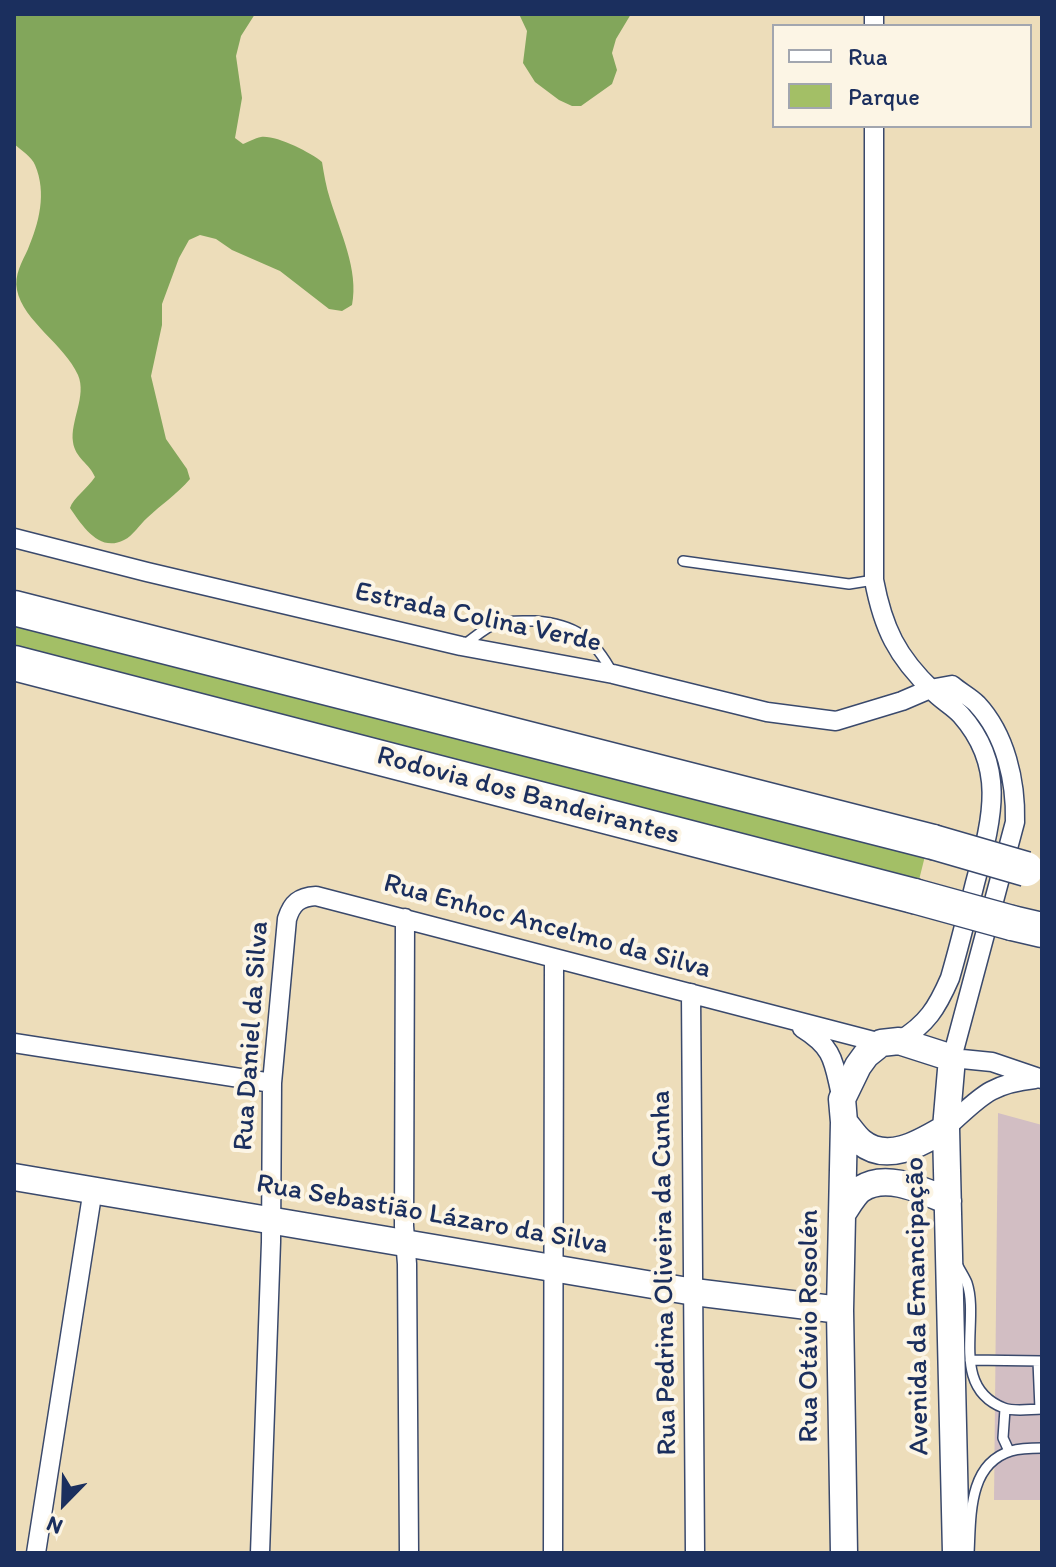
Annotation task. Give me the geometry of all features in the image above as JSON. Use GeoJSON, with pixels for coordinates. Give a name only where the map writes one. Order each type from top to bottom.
{"type":"FeatureCollection","features":[{"type":"Feature","properties":{"kind":"highway","name":"Rodovia dos Bandeirantes"},"geometry":{"type":"LineString","coordinates":[[14,608],[933,842],[1034,871]]}},
{"type":"Feature","properties":{"kind":"highway","name":"Rodovia dos Bandeirantes"},"geometry":{"type":"LineString","coordinates":[[14,663],[1027,926]]}},
{"type":"Feature","properties":{"kind":"street"},"geometry":{"type":"LineString","coordinates":[[874,128],[874,580],[878,605],[891,640],[930,689],[959,712],[981,743],[991,782],[991,823],[950,978],[921,1028],[866,1055],[858,1066],[843,1111],[861,1142],[876,1150],[890,1152],[922,1142],[946,1128],[984,1093],[1006,1082],[1040,1079]]}},
{"type":"Feature","properties":{"kind":"street","name":"Estrada Colina Verde"},"geometry":{"type":"LineString","coordinates":[[14,538],[461,646],[613,674],[767,712],[836,721],[930,689]]}},
{"type":"Feature","properties":{"kind":"street"},"geometry":{"type":"LineString","coordinates":[[930,689],[952,685],[977,704],[987,717],[1008,763],[1015,807],[1015,822],[952,1058]]}},
{"type":"Feature","properties":{"kind":"street","name":"Rua Enhoc Ancelmo da Silva"},"geometry":{"type":"LineString","coordinates":[[292,905],[304,897],[316,896],[789,1020],[890,1042]]}},
{"type":"Feature","properties":{"kind":"street","name":"Rua Daniel da Silva"},"geometry":{"type":"LineString","coordinates":[[260,1553],[271,1242],[272,1083],[287,919],[292,905]]}},
{"type":"Feature","properties":{"kind":"street"},"geometry":{"type":"LineString","coordinates":[[405,918],[409,1553]]}},
{"type":"Feature","properties":{"kind":"street"},"geometry":{"type":"LineString","coordinates":[[553,1553],[554,958]]}},
{"type":"Feature","properties":{"kind":"street","name":"Rua Pedrina Oliveira da Cunha"},"geometry":{"type":"LineString","coordinates":[[691,993],[695,1553]]}},
{"type":"Feature","properties":{"kind":"street","name":"Rua Enhoc Ancelmo da Silva"},"geometry":{"type":"LineString","coordinates":[[789,1020],[822,1040],[831,1055],[843,1111]]}},
{"type":"Feature","properties":{"kind":"street"},"geometry":{"type":"LineString","coordinates":[[890,1042],[952,1058],[992,1062],[1040,1079]]}},
{"type":"Feature","properties":{"kind":"street"},"geometry":{"type":"LineString","coordinates":[[14,1043],[272,1083]]}},
{"type":"Feature","properties":{"kind":"street","name":"Avenida da Emancipação"},"geometry":{"type":"LineString","coordinates":[[952,1058],[946,1128],[956,1553]]}},
{"type":"Feature","properties":{"kind":"street","name":"Rua Otávio Rosolén"},"geometry":{"type":"LineString","coordinates":[[843,1111],[840,1310],[844,1553]]}},
{"type":"Feature","properties":{"kind":"street","name":"Rua Sebastião Lázaro da Silva"},"geometry":{"type":"LineString","coordinates":[[14,1177],[694,1292],[840,1310]]}},
{"type":"Feature","properties":{"kind":"street"},"geometry":{"type":"LineString","coordinates":[[842,1214],[860,1189],[881,1182],[914,1187],[948,1201]]}},
{"type":"Feature","properties":{"kind":"street"},"geometry":{"type":"LineString","coordinates":[[36,1553],[93,1189]]}},
{"type":"Feature","properties":{"kind":"lane"},"geometry":{"type":"LineString","coordinates":[[683,561],[849,584],[874,580]]}},
{"type":"Feature","properties":{"kind":"lane"},"geometry":{"type":"LineString","coordinates":[[461,646],[498,623],[559,623],[588,638],[613,674]]}},
{"type":"Feature","properties":{"kind":"lane"},"geometry":{"type":"LineString","coordinates":[[948,1246],[968,1285],[970,1360],[976,1382],[985,1397],[1005,1409],[1041,1409],[1040,1361],[970,1360]]}},
{"type":"Feature","properties":{"kind":"lane"},"geometry":{"type":"LineString","coordinates":[[1005,1409],[1003,1438],[1009,1451]]}},
{"type":"Feature","properties":{"kind":"lane"},"geometry":{"type":"LineString","coordinates":[[969,1553],[972,1501],[979,1478],[992,1460],[1009,1451],[1042,1448]]}},
{"type":"Feature","properties":{"kind":"shaded area"},"geometry":{"type":"Polygon","coordinates":[[[998,1113],[1042,1125],[1042,1500],[994,1500],[998,1113]]]}},
{"type":"Feature","properties":{"kind":"green space"},"geometry":{"type":"Polygon","coordinates":[[[14,14],[255,14],[241,36],[236,56],[242,98],[235,138],[243,144],[261,137],[284,141],[322,162],[351,265],[352,305],[342,311],[329,309],[280,271],[232,250],[216,239],[200,235],[189,240],[162,304],[162,325],[151,376],[166,439],[187,469],[190,479],[130,536],[115,543],[107,543],[92,535],[70,508],[95,477],[73,442],[80,383],[64,353],[27,312],[17,290],[18,274],[40,208],[41,186],[34,162],[14,144],[14,14]]]}},
{"type":"Feature","properties":{"kind":"green space"},"geometry":{"type":"Polygon","coordinates":[[[519,14],[631,14],[616,39],[612,53],[617,70],[612,84],[581,106],[572,106],[535,82],[523,63],[527,31],[519,14]]]}},
{"type":"Feature","properties":{"kind":"green space"},"geometry":{"type":"Polygon","coordinates":[[[14,622],[925,856],[919,880],[14,649],[14,622]]]}}]}
